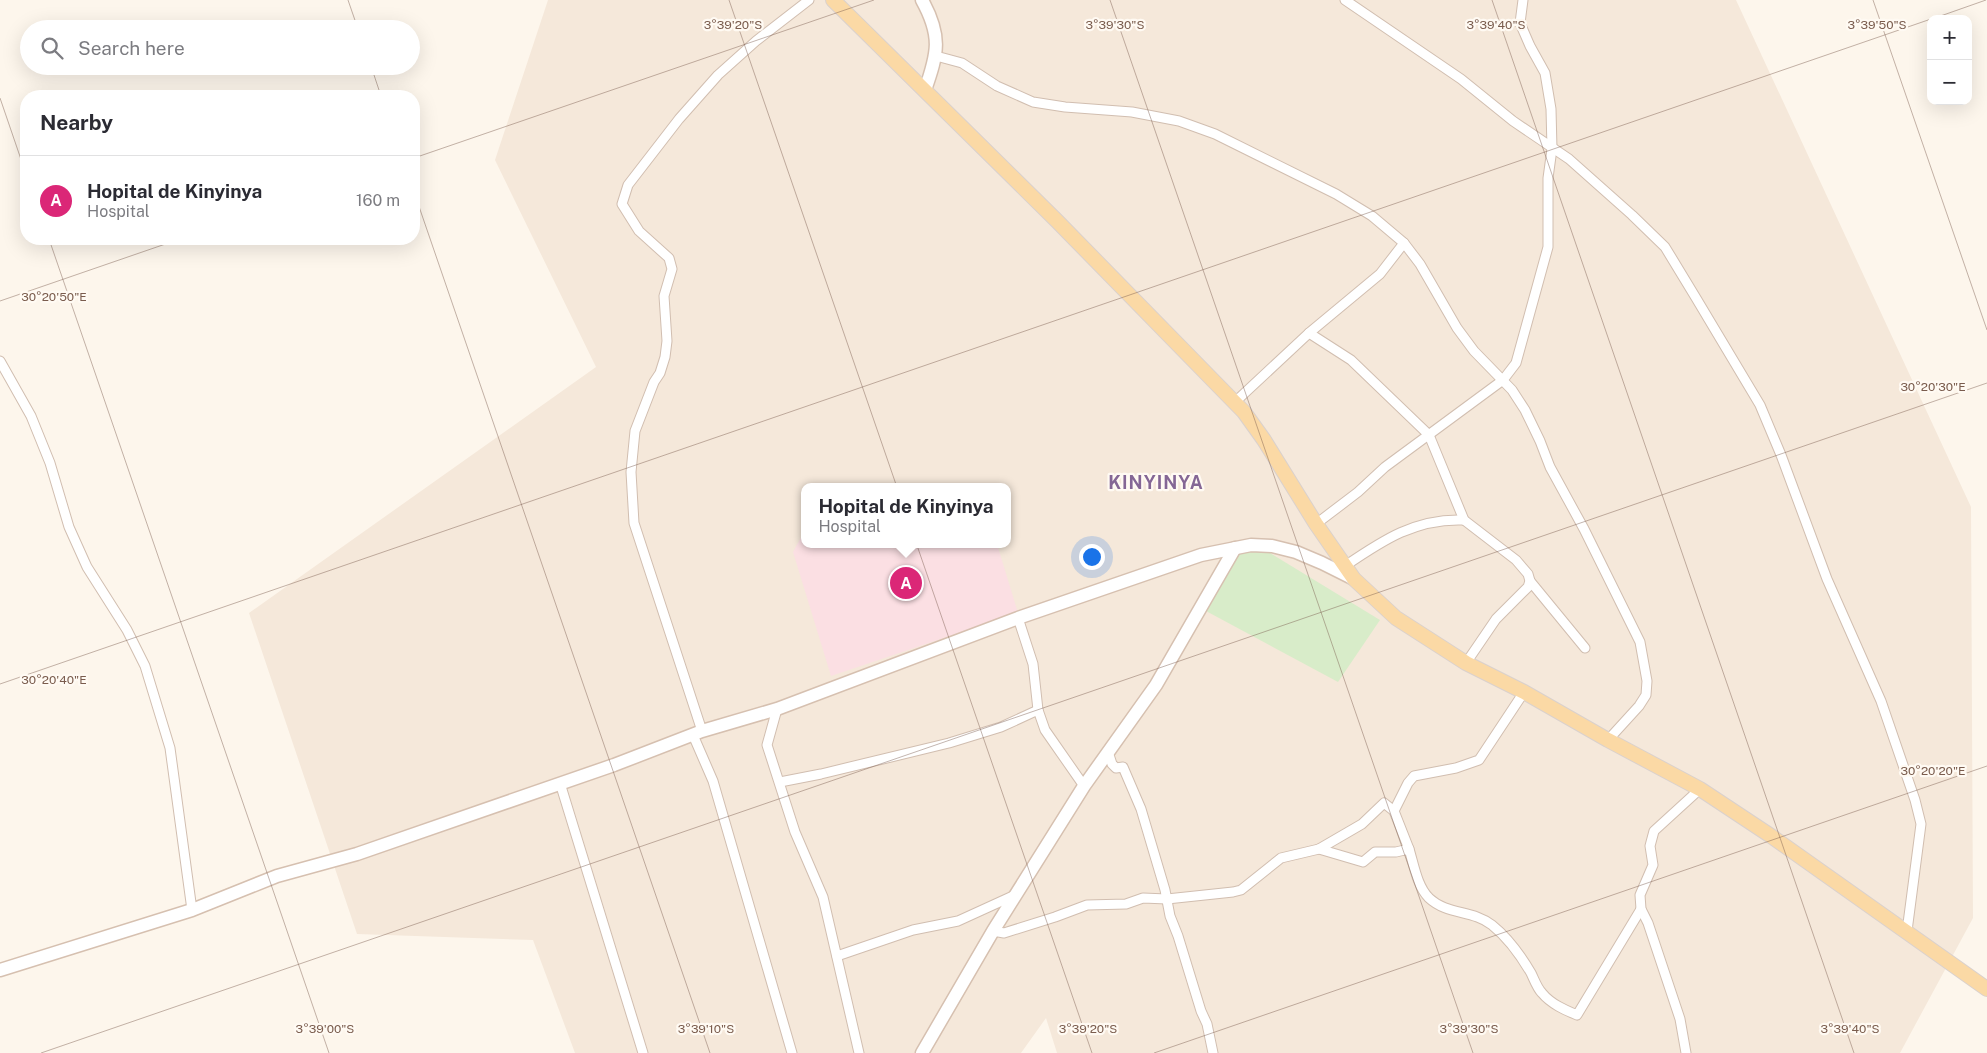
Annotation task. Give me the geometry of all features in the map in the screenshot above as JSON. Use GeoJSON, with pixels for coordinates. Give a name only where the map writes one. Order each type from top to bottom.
{"type":"FeatureCollection","features":[{"type":"Feature","properties":{"kind":"main road"},"geometry":{"type":"LineString","coordinates":[[832,0],[1105,269],[1235,402],[1264,440],[1316,524],[1354,580]]}},
{"type":"Feature","properties":{"kind":"main road"},"geometry":{"type":"LineString","coordinates":[[922,0],[935,30],[936,56],[925,90]]}},
{"type":"Feature","properties":{"kind":"main road"},"geometry":{"type":"LineString","coordinates":[[0,970],[192,910],[277,876],[356,854],[698,733],[778,709],[1018,618],[1201,555],[1262,545],[1296,552],[1354,580],[1396,618],[1466,663],[1524,692],[1700,789],[1771,836],[1987,989]]}},
{"type":"Feature","properties":{"kind":"main road"},"geometry":{"type":"LineString","coordinates":[[922,1053],[993,931],[1084,786],[1156,685],[1235,548]]}},
{"type":"Feature","properties":{"kind":"street"},"geometry":{"type":"LineString","coordinates":[[792,1053],[713,781],[634,523],[631,472],[635,431],[665,357],[667,340],[664,296],[672,269],[669,258],[639,232],[622,204],[628,184],[679,119],[718,75],[756,40],[809,0]]}},
{"type":"Feature","properties":{"kind":"street"},"geometry":{"type":"LineString","coordinates":[[1345,0],[1461,79],[1513,121],[1569,160],[1632,215],[1665,247],[1760,405],[1781,455],[1827,579],[1881,701],[1915,800],[1921,824],[1907,931]]}},
{"type":"Feature","properties":{"kind":"street"},"geometry":{"type":"LineString","coordinates":[[1316,524],[1358,492],[1385,467],[1503,380],[1516,363],[1548,247],[1548,178],[1552,149],[1551,109],[1545,73],[1520,23],[1523,0]]}},
{"type":"Feature","properties":{"kind":"street"},"geometry":{"type":"LineString","coordinates":[[936,56],[962,63],[997,86],[1033,102],[1065,107],[1132,112],[1179,121],[1215,134],[1336,194],[1372,216],[1404,243],[1420,264],[1457,328],[1474,351],[1512,390],[1525,410],[1550,466],[1588,537],[1640,642],[1647,681],[1646,695],[1640,706],[1608,740]]}},
{"type":"Feature","properties":{"kind":"street"},"geometry":{"type":"LineString","coordinates":[[1235,402],[1309,333],[1380,274],[1404,243]]}},
{"type":"Feature","properties":{"kind":"street"},"geometry":{"type":"LineString","coordinates":[[1309,333],[1352,360],[1429,435],[1464,520],[1516,560],[1528,574],[1530,581],[1584,648]]}},
{"type":"Feature","properties":{"kind":"street"},"geometry":{"type":"LineString","coordinates":[[0,361],[31,416],[50,463],[69,527],[87,567],[128,630],[145,666],[170,748],[192,910]]}},
{"type":"Feature","properties":{"kind":"street"},"geometry":{"type":"LineString","coordinates":[[1345,566],[1384,540],[1408,530],[1444,519],[1464,520]]}},
{"type":"Feature","properties":{"kind":"street"},"geometry":{"type":"LineString","coordinates":[[1466,663],[1496,619],[1528,587],[1530,581]]}},
{"type":"Feature","properties":{"kind":"street"},"geometry":{"type":"LineString","coordinates":[[1018,618],[1033,664],[1038,710],[1045,730],[1084,786]]}},
{"type":"Feature","properties":{"kind":"street"},"geometry":{"type":"LineString","coordinates":[[1394,812],[1408,783],[1414,776],[1456,768],[1479,760],[1524,692]]}},
{"type":"Feature","properties":{"kind":"street"},"geometry":{"type":"LineString","coordinates":[[778,709],[767,744],[795,832],[824,897],[859,1053]]}},
{"type":"Feature","properties":{"kind":"street"},"geometry":{"type":"LineString","coordinates":[[780,782],[948,743],[1001,727],[1038,710]]}},
{"type":"Feature","properties":{"kind":"street"},"geometry":{"type":"LineString","coordinates":[[1108,752],[1112,764],[1116,768],[1123,767],[1134,789],[1167,899],[1170,916],[1207,1024],[1214,1053]]}},
{"type":"Feature","properties":{"kind":"street"},"geometry":{"type":"LineString","coordinates":[[560,783],[642,1053]]}},
{"type":"Feature","properties":{"kind":"street"},"geometry":{"type":"LineString","coordinates":[[1686,1053],[1680,1019],[1648,923],[1641,909],[1640,896],[1653,865],[1650,846],[1654,831],[1700,789]]}},
{"type":"Feature","properties":{"kind":"street"},"geometry":{"type":"LineString","coordinates":[[993,931],[1004,933],[1087,905],[1126,904],[1143,898],[1167,899],[1241,890],[1281,858],[1319,849],[1362,824],[1384,803],[1394,812],[1420,886],[1429,898],[1442,907],[1478,916],[1491,924],[1502,934],[1530,971],[1541,993],[1552,1003],[1577,1015],[1641,909]]}},
{"type":"Feature","properties":{"kind":"street"},"geometry":{"type":"LineString","coordinates":[[1319,849],[1362,862],[1376,852],[1396,852],[1408,849]]}},
{"type":"Feature","properties":{"kind":"street"},"geometry":{"type":"LineString","coordinates":[[836,956],[913,930],[958,920],[1015,895]]}},
{"type":"Feature","properties":{"kind":"shaded area"},"geometry":{"type":"Polygon","coordinates":[[[548,0],[1736,0],[1971,507],[1973,918],[1900,1053],[1057,1053],[1046,1018],[1021,1053],[575,1053],[533,940],[357,934],[249,613],[596,367],[495,160],[548,0]]]}},
{"type":"Feature","properties":{"kind":"shaded area"},"geometry":{"type":"Polygon","coordinates":[[[801,537],[801,548],[998,548],[1018,613],[831,676],[793,552],[801,537]]]}},
{"type":"Feature","properties":{"kind":"green space"},"geometry":{"type":"Polygon","coordinates":[[[1262,548],[1380,620],[1338,682],[1206,611],[1240,553],[1262,548]]]}},
{"type":"Feature","properties":{"kind":"place","name":"Hopital de Kinyinya"},"geometry":{"type":"Point","coordinates":[906,583]}},
{"type":"Feature","properties":{"kind":"district","name":"KINYINYA"},"geometry":{"type":"Point","coordinates":[1156,482]}}]}
